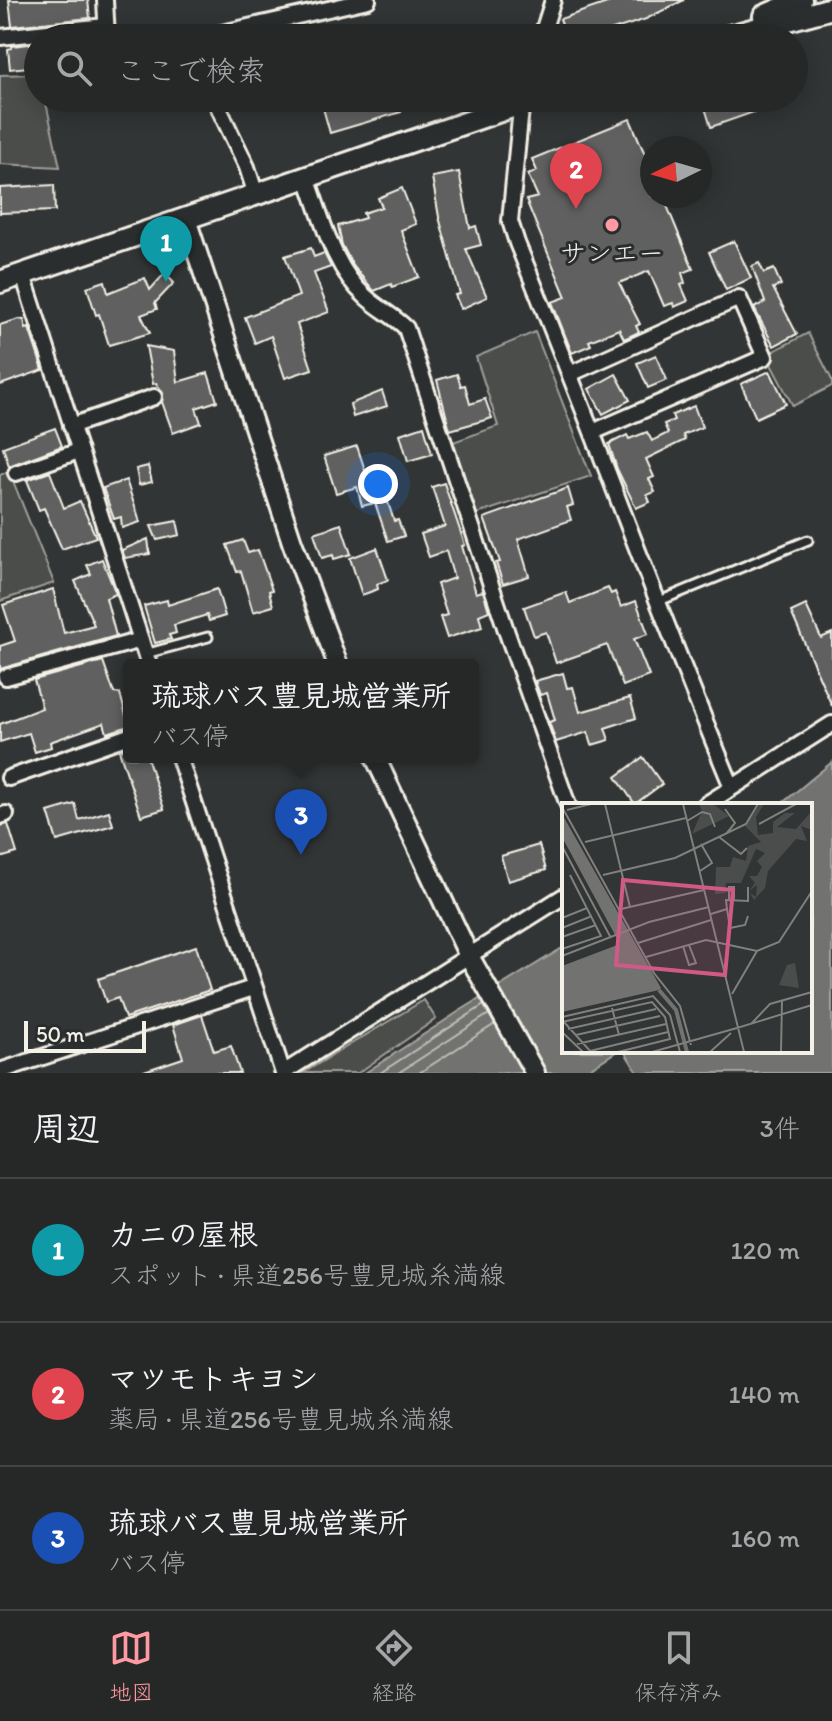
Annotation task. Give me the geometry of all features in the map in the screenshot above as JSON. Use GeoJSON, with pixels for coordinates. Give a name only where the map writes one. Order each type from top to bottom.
{"type":"FeatureCollection","features":[{"type":"Feature","properties":{"kind":"main road"},"geometry":{"type":"LineString","coordinates":[[745,24],[801,0]]}},
{"type":"Feature","properties":{"kind":"main road"},"geometry":{"type":"LineString","coordinates":[[773,24],[832,8]]}},
{"type":"Feature","properties":{"kind":"main road"},"geometry":{"type":"LineString","coordinates":[[0,282],[493,112]]}},
{"type":"Feature","properties":{"kind":"street"},"geometry":{"type":"LineString","coordinates":[[105,0],[106,24]]}},
{"type":"Feature","properties":{"kind":"street"},"geometry":{"type":"LineString","coordinates":[[262,24],[368,0]]}},
{"type":"Feature","properties":{"kind":"street"},"geometry":{"type":"LineString","coordinates":[[545,24],[553,0]]}},
{"type":"Feature","properties":{"kind":"street"},"geometry":{"type":"LineString","coordinates":[[0,37],[24,36]]}},
{"type":"Feature","properties":{"kind":"street"},"geometry":{"type":"LineString","coordinates":[[221,112],[247,167],[256,195]]}},
{"type":"Feature","properties":{"kind":"street"},"geometry":{"type":"LineString","coordinates":[[525,112],[510,221],[732,787]]}},
{"type":"Feature","properties":{"kind":"street"},"geometry":{"type":"LineString","coordinates":[[307,178],[339,262],[352,282],[366,298],[406,328],[507,633],[567,803]]}},
{"type":"Feature","properties":{"kind":"street"},"geometry":{"type":"LineString","coordinates":[[186,219],[292,542],[336,659]]}},
{"type":"Feature","properties":{"kind":"street"},"geometry":{"type":"LineString","coordinates":[[6,677],[145,653],[23,275]]}},
{"type":"Feature","properties":{"kind":"street"},"geometry":{"type":"LineString","coordinates":[[570,374],[739,298],[765,357],[593,432]]}},
{"type":"Feature","properties":{"kind":"street"},"geometry":{"type":"LineString","coordinates":[[71,426],[154,397]]}},
{"type":"Feature","properties":{"kind":"street"},"geometry":{"type":"LineString","coordinates":[[16,473],[79,451]]}},
{"type":"Feature","properties":{"kind":"street"},"geometry":{"type":"LineString","coordinates":[[708,803],[832,724]]}},
{"type":"Feature","properties":{"kind":"street"},"geometry":{"type":"LineString","coordinates":[[9,778],[123,738]]}},
{"type":"Feature","properties":{"kind":"street"},"geometry":{"type":"LineString","coordinates":[[181,763],[283,1073],[562,897]]}},
{"type":"Feature","properties":{"kind":"street"},"geometry":{"type":"LineString","coordinates":[[378,763],[469,956],[535,1073]]}},
{"type":"Feature","properties":{"kind":"street"},"geometry":{"type":"LineString","coordinates":[[0,1071],[253,988]]}},
{"type":"Feature","properties":{"kind":"lane"},"geometry":{"type":"LineString","coordinates":[[657,602],[808,540]]}},
{"type":"Feature","properties":{"kind":"lane"},"geometry":{"type":"LineString","coordinates":[[145,653],[208,637]]}},
{"type":"Feature","properties":{"kind":"shaded area"},"geometry":{"type":"Polygon","coordinates":[[[24,74],[24,112],[48,112],[60,167],[0,164],[0,75],[24,74]]]}},
{"type":"Feature","properties":{"kind":"shaded area"},"geometry":{"type":"Polygon","coordinates":[[[535,332],[591,476],[477,514],[453,442],[498,426],[476,357],[535,332]]]}},
{"type":"Feature","properties":{"kind":"shaded area"},"geometry":{"type":"Polygon","coordinates":[[[808,333],[832,380],[832,386],[793,406],[766,355],[808,333]]]}},
{"type":"Feature","properties":{"kind":"shaded area"},"geometry":{"type":"Polygon","coordinates":[[[9,471],[54,583],[0,601],[0,475],[9,471]]]}},
{"type":"Feature","properties":{"kind":"shaded area"},"geometry":{"type":"Polygon","coordinates":[[[424,1000],[436,1019],[358,1073],[303,1073],[424,1000]]]}},
{"type":"Feature","properties":{"kind":"water"},"geometry":{"type":"Polygon","coordinates":[[[832,762],[832,1073],[638,1073],[625,1053],[812,1053],[812,803],[782,803],[832,762]]]}},
{"type":"Feature","properties":{"kind":"water"},"geometry":{"type":"Polygon","coordinates":[[[562,948],[562,1053],[614,1053],[583,1073],[365,1073],[562,948]]]}},
{"type":"Feature","properties":{"kind":"building"},"geometry":{"type":"Polygon","coordinates":[[[9,0],[88,0],[90,18],[12,26],[9,0]]]}},
{"type":"Feature","properties":{"kind":"building"},"geometry":{"type":"Polygon","coordinates":[[[616,0],[684,0],[631,24],[562,24],[560,19],[616,0]]]}},
{"type":"Feature","properties":{"kind":"building"},"geometry":{"type":"Polygon","coordinates":[[[24,45],[24,68],[10,69],[8,49],[24,45]]]}},
{"type":"Feature","properties":{"kind":"building"},"geometry":{"type":"Polygon","coordinates":[[[324,112],[401,112],[330,133],[324,112]]]}},
{"type":"Feature","properties":{"kind":"building"},"geometry":{"type":"Polygon","coordinates":[[[706,112],[754,112],[711,127],[706,112]]]}},
{"type":"Feature","properties":{"kind":"building","name":"サンエー"},"geometry":{"type":"Polygon","coordinates":[[[630,119],[640,143],[640,208],[668,208],[693,269],[682,273],[685,283],[681,285],[688,301],[674,307],[673,303],[664,306],[649,271],[619,283],[640,324],[636,326],[639,332],[624,339],[619,329],[589,341],[591,345],[572,353],[552,302],[566,297],[526,200],[538,197],[528,175],[537,171],[532,159],[630,119]]]}},
{"type":"Feature","properties":{"kind":"building"},"geometry":{"type":"Polygon","coordinates":[[[459,172],[470,228],[476,226],[481,245],[466,249],[487,297],[461,309],[455,295],[460,294],[439,217],[432,177],[459,172]]]}},
{"type":"Feature","properties":{"kind":"building"},"geometry":{"type":"Polygon","coordinates":[[[54,185],[55,211],[0,213],[0,188],[54,185]]]}},
{"type":"Feature","properties":{"kind":"building"},"geometry":{"type":"Polygon","coordinates":[[[402,188],[416,224],[401,230],[419,277],[374,291],[353,266],[342,245],[338,226],[365,218],[363,213],[382,207],[378,198],[402,188]]]}},
{"type":"Feature","properties":{"kind":"building"},"geometry":{"type":"Polygon","coordinates":[[[734,241],[751,278],[726,290],[709,252],[734,241]]]}},
{"type":"Feature","properties":{"kind":"building"},"geometry":{"type":"Polygon","coordinates":[[[311,248],[314,257],[324,253],[331,267],[314,273],[329,312],[297,324],[312,369],[285,378],[271,336],[255,343],[245,317],[299,296],[285,256],[311,248]]]}},
{"type":"Feature","properties":{"kind":"building"},"geometry":{"type":"Polygon","coordinates":[[[759,263],[764,273],[774,269],[781,285],[773,288],[797,334],[774,346],[754,308],[765,302],[752,266],[759,263]]]}},
{"type":"Feature","properties":{"kind":"building"},"geometry":{"type":"Polygon","coordinates":[[[165,273],[174,283],[155,303],[157,309],[141,315],[150,333],[109,345],[87,287],[105,281],[108,293],[145,278],[150,290],[165,273]]]}},
{"type":"Feature","properties":{"kind":"building"},"geometry":{"type":"Polygon","coordinates":[[[24,320],[26,329],[29,328],[43,370],[0,385],[0,325],[24,320]]]}},
{"type":"Feature","properties":{"kind":"building"},"geometry":{"type":"Polygon","coordinates":[[[146,346],[174,351],[178,382],[208,373],[217,401],[196,408],[201,423],[173,433],[162,402],[163,393],[156,383],[153,384],[146,346]]]}},
{"type":"Feature","properties":{"kind":"building"},"geometry":{"type":"Polygon","coordinates":[[[656,355],[667,380],[648,388],[637,363],[656,355]]]}},
{"type":"Feature","properties":{"kind":"building"},"geometry":{"type":"Polygon","coordinates":[[[770,371],[786,404],[756,418],[741,384],[770,371]]]}},
{"type":"Feature","properties":{"kind":"building"},"geometry":{"type":"Polygon","coordinates":[[[457,374],[461,386],[465,385],[470,404],[485,399],[492,418],[450,430],[437,380],[457,374]]]}},
{"type":"Feature","properties":{"kind":"building"},"geometry":{"type":"Polygon","coordinates":[[[616,374],[630,400],[603,414],[589,389],[616,374]]]}},
{"type":"Feature","properties":{"kind":"building"},"geometry":{"type":"Polygon","coordinates":[[[382,391],[387,406],[353,417],[350,404],[382,391]]]}},
{"type":"Feature","properties":{"kind":"building"},"geometry":{"type":"Polygon","coordinates":[[[694,406],[702,427],[683,435],[685,440],[646,459],[654,477],[649,479],[655,492],[647,495],[650,502],[636,508],[609,444],[627,435],[629,439],[647,432],[652,441],[668,433],[664,424],[674,420],[672,415],[694,406]]]}},
{"type":"Feature","properties":{"kind":"building"},"geometry":{"type":"Polygon","coordinates":[[[424,426],[432,454],[408,461],[400,434],[424,426]]]}},
{"type":"Feature","properties":{"kind":"building"},"geometry":{"type":"Polygon","coordinates":[[[55,428],[62,446],[9,466],[3,447],[55,428]]]}},
{"type":"Feature","properties":{"kind":"building"},"geometry":{"type":"Polygon","coordinates":[[[357,446],[373,494],[384,490],[394,521],[398,520],[404,536],[388,541],[375,503],[362,506],[357,487],[336,493],[324,456],[357,446]]]}},
{"type":"Feature","properties":{"kind":"building"},"geometry":{"type":"Polygon","coordinates":[[[148,466],[152,482],[139,485],[136,469],[148,466]]]}},
{"type":"Feature","properties":{"kind":"building"},"geometry":{"type":"Polygon","coordinates":[[[50,472],[64,508],[80,501],[96,537],[62,549],[44,508],[39,510],[27,480],[50,472]]]}},
{"type":"Feature","properties":{"kind":"building"},"geometry":{"type":"Polygon","coordinates":[[[126,480],[140,522],[122,528],[121,517],[114,519],[103,488],[126,480]]]}},
{"type":"Feature","properties":{"kind":"building"},"geometry":{"type":"Polygon","coordinates":[[[444,483],[465,545],[462,546],[476,593],[483,591],[489,611],[479,615],[482,627],[447,638],[440,617],[447,615],[437,584],[454,578],[446,551],[429,557],[421,534],[445,526],[432,487],[444,483]]]}},
{"type":"Feature","properties":{"kind":"building"},"geometry":{"type":"Polygon","coordinates":[[[568,488],[573,505],[567,507],[571,520],[518,539],[529,576],[503,584],[496,563],[500,562],[484,518],[568,488]]]}},
{"type":"Feature","properties":{"kind":"building"},"geometry":{"type":"Polygon","coordinates":[[[177,521],[180,535],[157,540],[151,526],[177,521]]]}},
{"type":"Feature","properties":{"kind":"building"},"geometry":{"type":"Polygon","coordinates":[[[341,524],[351,554],[334,559],[333,555],[322,558],[314,533],[341,524]]]}},
{"type":"Feature","properties":{"kind":"building"},"geometry":{"type":"Polygon","coordinates":[[[148,539],[150,554],[125,558],[122,550],[148,539]]]}},
{"type":"Feature","properties":{"kind":"building"},"geometry":{"type":"Polygon","coordinates":[[[243,540],[248,553],[258,550],[272,590],[269,591],[273,606],[253,612],[241,571],[237,572],[227,545],[243,540]]]}},
{"type":"Feature","properties":{"kind":"building"},"geometry":{"type":"Polygon","coordinates":[[[377,548],[388,580],[377,584],[378,589],[362,595],[350,558],[377,548]]]}},
{"type":"Feature","properties":{"kind":"building"},"geometry":{"type":"Polygon","coordinates":[[[102,559],[116,594],[106,598],[116,636],[0,669],[0,646],[15,641],[3,605],[53,589],[64,633],[94,625],[75,581],[91,574],[87,565],[102,559]]]}},
{"type":"Feature","properties":{"kind":"building"},"geometry":{"type":"Polygon","coordinates":[[[608,588],[611,594],[615,592],[621,607],[636,601],[648,634],[634,639],[649,676],[623,686],[607,645],[556,663],[546,632],[534,636],[524,607],[566,592],[570,603],[608,588]]]}},
{"type":"Feature","properties":{"kind":"building"},"geometry":{"type":"Polygon","coordinates":[[[217,589],[225,616],[209,621],[207,615],[174,625],[176,633],[169,635],[171,639],[155,643],[144,606],[167,600],[168,605],[217,589]]]}},
{"type":"Feature","properties":{"kind":"building"},"geometry":{"type":"Polygon","coordinates":[[[806,605],[821,638],[832,633],[832,706],[791,612],[806,605]]]}},
{"type":"Feature","properties":{"kind":"building"},"geometry":{"type":"Polygon","coordinates":[[[103,661],[114,693],[120,694],[123,728],[107,733],[104,723],[50,742],[51,747],[35,752],[29,733],[0,742],[0,724],[42,708],[34,680],[103,661]]]}},
{"type":"Feature","properties":{"kind":"building"},"geometry":{"type":"Polygon","coordinates":[[[563,673],[567,688],[573,687],[580,712],[630,698],[636,718],[605,728],[609,740],[592,745],[588,732],[556,742],[549,722],[555,720],[547,693],[540,695],[535,681],[563,673]]]}},
{"type":"Feature","properties":{"kind":"building"},"geometry":{"type":"Polygon","coordinates":[[[643,757],[662,784],[634,803],[616,777],[643,757]]]}},
{"type":"Feature","properties":{"kind":"building"},"geometry":{"type":"Polygon","coordinates":[[[123,763],[149,763],[164,809],[141,816],[123,763]]]}},
{"type":"Feature","properties":{"kind":"building"},"geometry":{"type":"Polygon","coordinates":[[[75,804],[79,820],[109,811],[113,825],[57,841],[48,812],[75,804]]]}},
{"type":"Feature","properties":{"kind":"building"},"geometry":{"type":"Polygon","coordinates":[[[8,824],[17,853],[0,858],[0,826],[8,824]]]}},
{"type":"Feature","properties":{"kind":"building"},"geometry":{"type":"Polygon","coordinates":[[[539,845],[546,870],[508,881],[501,856],[539,845]]]}},
{"type":"Feature","properties":{"kind":"building"},"geometry":{"type":"Polygon","coordinates":[[[196,946],[210,990],[125,1018],[118,998],[106,1002],[98,979],[196,946]]]}},
{"type":"Feature","properties":{"kind":"building"},"geometry":{"type":"Polygon","coordinates":[[[202,1015],[214,1051],[231,1046],[240,1073],[144,1073],[183,1058],[173,1025],[202,1015]]]}},
{"type":"Feature","properties":{"kind":"place","name":"マツモトキヨシ"},"geometry":{"type":"Point","coordinates":[576,209]}},
{"type":"Feature","properties":{"kind":"place","name":"サンエー"},"geometry":{"type":"Point","coordinates":[612,225]}},
{"type":"Feature","properties":{"kind":"place","name":"カニの屋根"},"geometry":{"type":"Point","coordinates":[166,282]}},
{"type":"Feature","properties":{"kind":"place","name":"琉球バス豊見城営業所"},"geometry":{"type":"Point","coordinates":[301,855]}}]}
